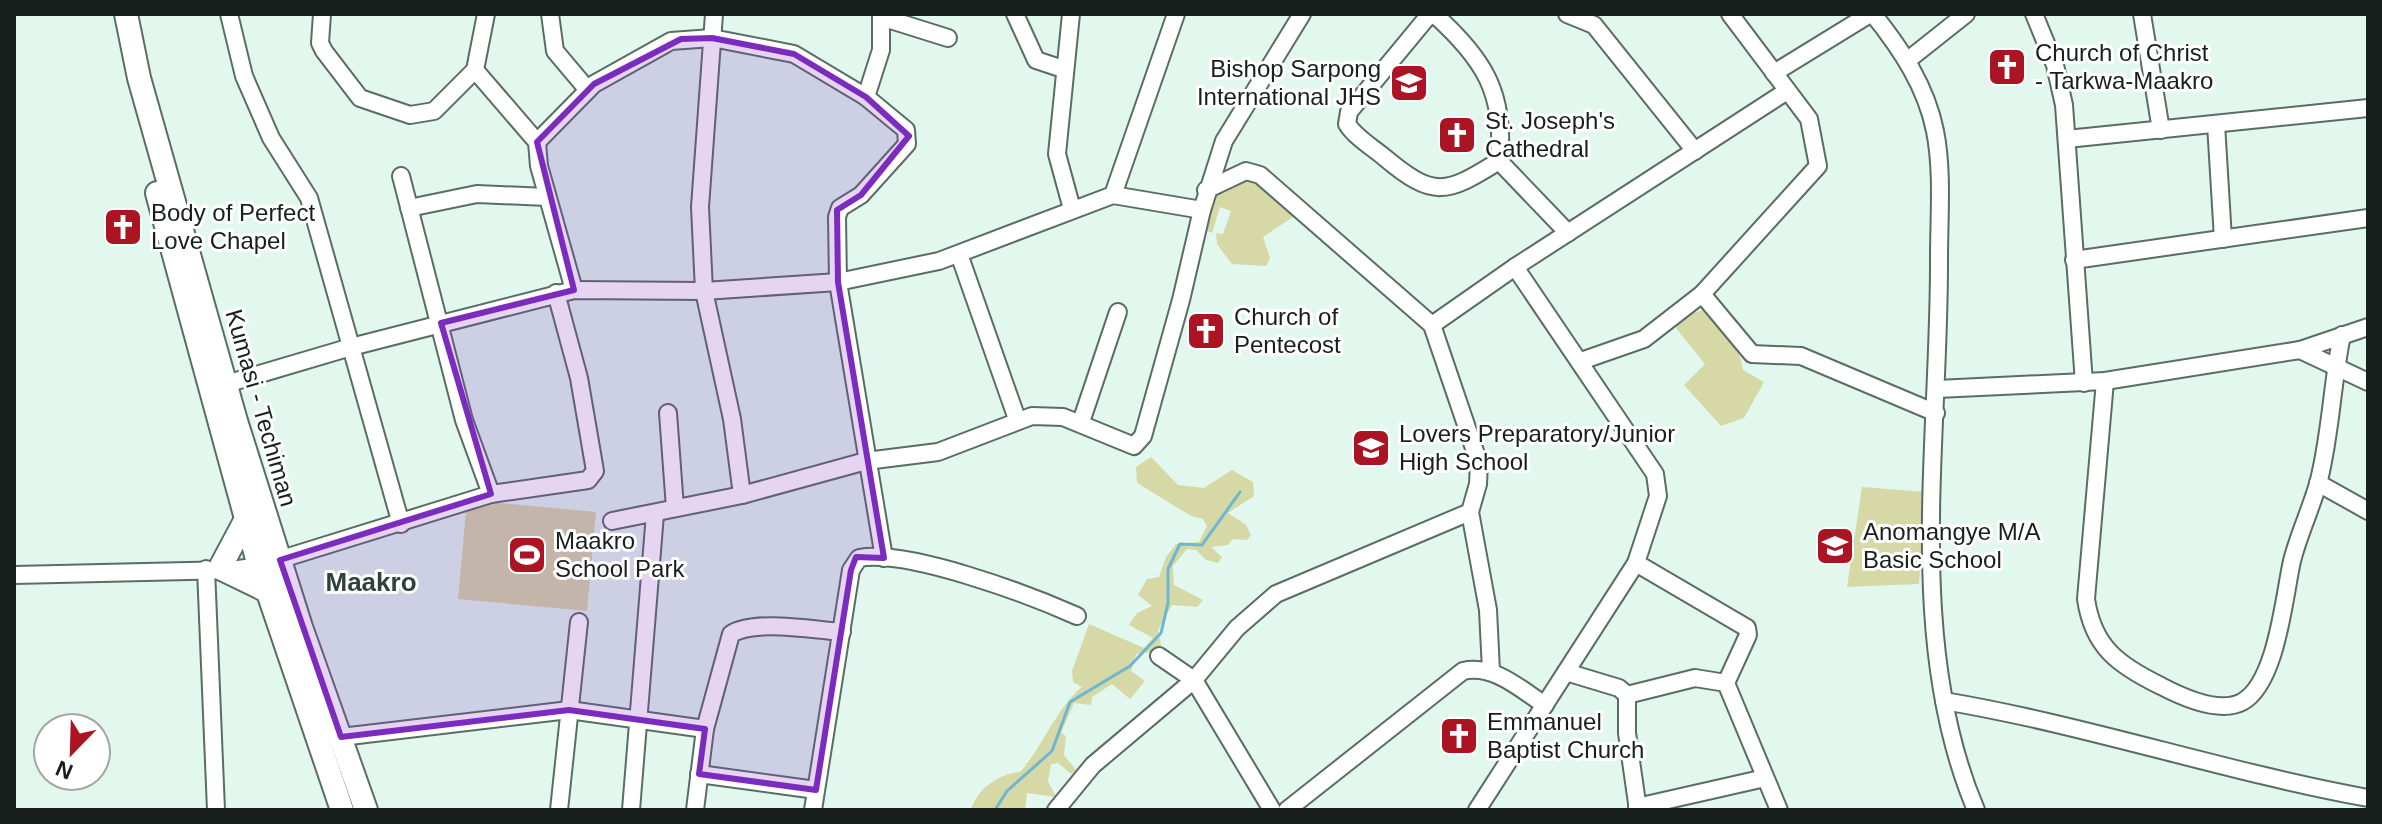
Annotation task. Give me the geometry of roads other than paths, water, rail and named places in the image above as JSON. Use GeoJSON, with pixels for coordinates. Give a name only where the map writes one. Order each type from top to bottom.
{"type":"FeatureCollection","features":[{"type":"Feature","properties":{"kind":"highway"},"geometry":{"type":"LineString","coordinates":[[111,14],[246,519],[268,558],[267,591],[342,810]]}},
{"type":"Feature","properties":{"kind":"highway","name":"Kumasi - Techiman"},"geometry":{"type":"LineString","coordinates":[[126,14],[139,78],[226,384],[268,558],[341,737],[366,810]]}},
{"type":"Feature","properties":{"kind":"highway"},"geometry":{"type":"LineString","coordinates":[[246,519],[216,568],[267,591]]}},
{"type":"Feature","properties":{"kind":"street"},"geometry":{"type":"LineString","coordinates":[[229,14],[244,76],[271,138],[309,198],[401,524]]}},
{"type":"Feature","properties":{"kind":"street"},"geometry":{"type":"LineString","coordinates":[[322,14],[320,43],[357,95],[381,108],[410,115],[426,115],[434,111],[475,70],[486,14]]}},
{"type":"Feature","properties":{"kind":"street"},"geometry":{"type":"LineString","coordinates":[[550,14],[555,51],[587,89]]}},
{"type":"Feature","properties":{"kind":"street"},"geometry":{"type":"LineString","coordinates":[[714,14],[700,207],[704,291],[729,405],[742,495]]}},
{"type":"Feature","properties":{"kind":"street"},"geometry":{"type":"LineString","coordinates":[[1015,14],[1036,60],[1063,69]]}},
{"type":"Feature","properties":{"kind":"street"},"geometry":{"type":"LineString","coordinates":[[1071,14],[1063,69],[1057,154],[1072,209]]}},
{"type":"Feature","properties":{"kind":"street"},"geometry":{"type":"LineString","coordinates":[[1113,195],[1176,14]]}},
{"type":"Feature","properties":{"kind":"street"},"geometry":{"type":"LineString","coordinates":[[612,521],[742,495],[866,461],[938,452],[1017,419],[1051,415],[1081,422],[1125,445],[1134,446],[1143,436],[1181,300],[1206,190],[1231,128],[1302,14]]}},
{"type":"Feature","properties":{"kind":"street"},"geometry":{"type":"LineString","coordinates":[[1499,161],[1460,185],[1433,187],[1404,175],[1347,124],[1349,112],[1432,14],[1463,40],[1492,83],[1501,118],[1499,161],[1568,233]]}},
{"type":"Feature","properties":{"kind":"street"},"geometry":{"type":"LineString","coordinates":[[1567,14],[1594,25],[1695,151]]}},
{"type":"Feature","properties":{"kind":"street"},"geometry":{"type":"LineString","coordinates":[[1581,361],[1644,339],[1702,294],[1818,166],[1809,119],[1730,14]]}},
{"type":"Feature","properties":{"kind":"street"},"geometry":{"type":"LineString","coordinates":[[1774,73],[1872,14],[1908,60],[1935,130],[1938,160],[1937,389],[1932,606],[1944,701],[1956,756],[1976,810]]}},
{"type":"Feature","properties":{"kind":"street"},"geometry":{"type":"LineString","coordinates":[[1908,60],[1966,14]]}},
{"type":"Feature","properties":{"kind":"street"},"geometry":{"type":"LineString","coordinates":[[2034,14],[2055,65],[2067,139],[2084,383]]}},
{"type":"Feature","properties":{"kind":"street"},"geometry":{"type":"LineString","coordinates":[[2142,14],[2161,130]]}},
{"type":"Feature","properties":{"kind":"street"},"geometry":{"type":"LineString","coordinates":[[866,97],[881,50],[881,16],[948,38]]}},
{"type":"Feature","properties":{"kind":"street"},"geometry":{"type":"LineString","coordinates":[[537,142],[587,89],[671,41],[712,38],[794,54],[866,97],[906,130],[909,140],[861,195],[838,211],[838,282],[884,558]]}},
{"type":"Feature","properties":{"kind":"street"},"geometry":{"type":"LineString","coordinates":[[475,70],[537,142],[547,197],[574,290]]}},
{"type":"Feature","properties":{"kind":"street"},"geometry":{"type":"LineString","coordinates":[[1432,325],[1515,267],[1787,91]]}},
{"type":"Feature","properties":{"kind":"street"},"geometry":{"type":"LineString","coordinates":[[2067,139],[2368,108]]}},
{"type":"Feature","properties":{"kind":"street"},"geometry":{"type":"LineString","coordinates":[[2216,124],[2223,239]]}},
{"type":"Feature","properties":{"kind":"street"},"geometry":{"type":"LineString","coordinates":[[1206,190],[1246,171],[1260,175],[1432,325],[1479,463],[1478,484],[1470,512],[1488,610],[1491,671]]}},
{"type":"Feature","properties":{"kind":"street"},"geometry":{"type":"LineString","coordinates":[[401,176],[464,420],[491,494]]}},
{"type":"Feature","properties":{"kind":"street"},"geometry":{"type":"LineString","coordinates":[[409,208],[477,194],[547,197]]}},
{"type":"Feature","properties":{"kind":"street"},"geometry":{"type":"LineString","coordinates":[[226,384],[351,347],[556,293],[574,290],[704,291],[838,282],[915,267],[959,254],[1113,195],[1202,210]]}},
{"type":"Feature","properties":{"kind":"street"},"geometry":{"type":"LineString","coordinates":[[2074,260],[2368,218]]}},
{"type":"Feature","properties":{"kind":"street"},"geometry":{"type":"LineString","coordinates":[[959,254],[1017,419]]}},
{"type":"Feature","properties":{"kind":"street"},"geometry":{"type":"LineString","coordinates":[[1477,810],[1489,801],[1545,705],[1636,563],[1656,508],[1655,474],[1515,267]]}},
{"type":"Feature","properties":{"kind":"street"},"geometry":{"type":"LineString","coordinates":[[14,575],[216,568],[401,524],[491,494],[588,480],[595,471],[579,378],[556,293]]}},
{"type":"Feature","properties":{"kind":"street"},"geometry":{"type":"LineString","coordinates":[[1702,294],[1752,354],[1801,356],[1936,413]]}},
{"type":"Feature","properties":{"kind":"street"},"geometry":{"type":"LineString","coordinates":[[1081,422],[1118,312]]}},
{"type":"Feature","properties":{"kind":"street"},"geometry":{"type":"LineString","coordinates":[[1937,389],[2105,381],[2300,350],[2368,327]]}},
{"type":"Feature","properties":{"kind":"street"},"geometry":{"type":"LineString","coordinates":[[2105,381],[2086,599],[2090,624],[2100,645],[2142,677],[2168,690],[2225,707],[2246,700],[2258,685],[2272,651],[2293,561],[2318,483],[2342,335]]}},
{"type":"Feature","properties":{"kind":"street"},"geometry":{"type":"LineString","coordinates":[[2300,350],[2368,382]]}},
{"type":"Feature","properties":{"kind":"street"},"geometry":{"type":"LineString","coordinates":[[668,413],[675,508]]}},
{"type":"Feature","properties":{"kind":"street"},"geometry":{"type":"LineString","coordinates":[[2318,483],[2368,511]]}},
{"type":"Feature","properties":{"kind":"street"},"geometry":{"type":"LineString","coordinates":[[1056,810],[1093,765],[1194,680],[1237,628],[1276,594],[1470,512]]}},
{"type":"Feature","properties":{"kind":"street"},"geometry":{"type":"LineString","coordinates":[[631,810],[655,514]]}},
{"type":"Feature","properties":{"kind":"street"},"geometry":{"type":"LineString","coordinates":[[813,810],[855,561],[865,557],[884,558],[1007,586],[1077,616]]}},
{"type":"Feature","properties":{"kind":"street"},"geometry":{"type":"LineString","coordinates":[[1636,563],[1747,628],[1748,635],[1726,683],[1779,810]]}},
{"type":"Feature","properties":{"kind":"street"},"geometry":{"type":"LineString","coordinates":[[216,568],[216,810]]}},
{"type":"Feature","properties":{"kind":"street"},"geometry":{"type":"LineString","coordinates":[[559,810],[579,622]]}},
{"type":"Feature","properties":{"kind":"street"},"geometry":{"type":"LineString","coordinates":[[695,810],[705,729],[731,634],[741,629],[782,627],[842,632]]}},
{"type":"Feature","properties":{"kind":"street"},"geometry":{"type":"LineString","coordinates":[[1159,656],[1194,680],[1272,810]]}},
{"type":"Feature","properties":{"kind":"street"},"geometry":{"type":"LineString","coordinates":[[1287,810],[1451,678],[1478,667],[1491,671],[1545,705]]}},
{"type":"Feature","properties":{"kind":"street"},"geometry":{"type":"LineString","coordinates":[[1566,672],[1619,688],[1627,695],[1627,733],[1638,808],[1765,778]]}},
{"type":"Feature","properties":{"kind":"street"},"geometry":{"type":"LineString","coordinates":[[1627,695],[1695,678],[1726,683]]}},
{"type":"Feature","properties":{"kind":"street"},"geometry":{"type":"LineString","coordinates":[[1944,701],[2014,713],[2151,751],[2368,798]]}},
{"type":"Feature","properties":{"kind":"street"},"geometry":{"type":"LineString","coordinates":[[341,737],[569,710],[705,729]]}},
{"type":"Feature","properties":{"kind":"street"},"geometry":{"type":"LineString","coordinates":[[699,774],[816,790]]}},
{"type":"Feature","properties":{"kind":"waterway"},"geometry":{"type":"LineString","coordinates":[[995,810],[1007,791],[1052,751],[1070,702],[1130,666],[1161,633],[1168,603],[1168,569],[1180,544],[1202,545],[1240,492]]}},
{"type":"Feature","properties":{"kind":"place","name":"Church of Christ - Tarkwa-Maakro"},"geometry":{"type":"Point","coordinates":[2007,67]}},
{"type":"Feature","properties":{"kind":"place","name":"Bishop Sarpong International JHS"},"geometry":{"type":"Point","coordinates":[1409,83]}},
{"type":"Feature","properties":{"kind":"place","name":"St. Joseph's Cathedral"},"geometry":{"type":"Point","coordinates":[1457,135]}},
{"type":"Feature","properties":{"kind":"place","name":"Body of Perfect Love Chapel"},"geometry":{"type":"Point","coordinates":[123,227]}},
{"type":"Feature","properties":{"kind":"place","name":"Church of Pentecost"},"geometry":{"type":"Point","coordinates":[1206,331]}},
{"type":"Feature","properties":{"kind":"place","name":"Lovers Preparatory/Junior High School"},"geometry":{"type":"Point","coordinates":[1371,448]}},
{"type":"Feature","properties":{"kind":"place","name":"Anomangye M/A Basic School"},"geometry":{"type":"Point","coordinates":[1835,546]}},
{"type":"Feature","properties":{"kind":"place","name":"Maakro School Park"},"geometry":{"type":"Point","coordinates":[527,555]}},
{"type":"Feature","properties":{"kind":"place","name":"Emmanuel Baptist Church"},"geometry":{"type":"Point","coordinates":[1459,736]}},
{"type":"Feature","properties":{"kind":"district","name":"Maakro"},"geometry":{"type":"Point","coordinates":[371,582]}}]}
